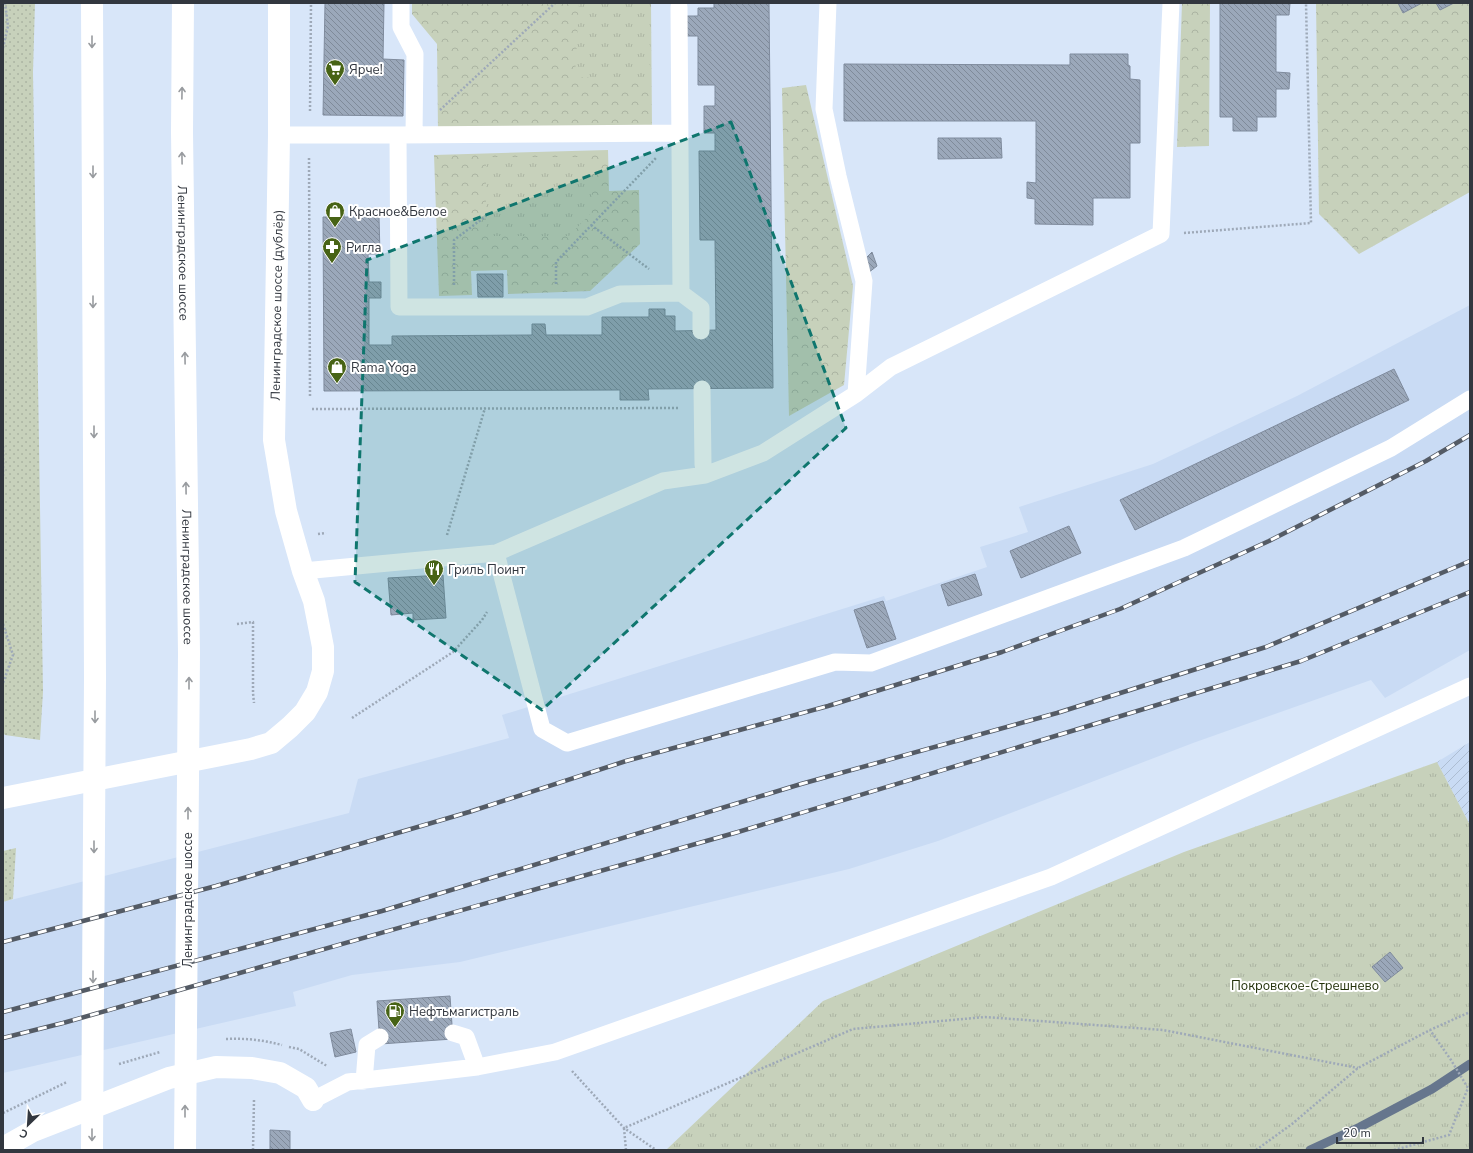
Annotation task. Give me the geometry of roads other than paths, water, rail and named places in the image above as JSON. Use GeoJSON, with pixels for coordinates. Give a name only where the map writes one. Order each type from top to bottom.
{"type":"FeatureCollection","features":[{"type":"Feature","properties":{"kind":"main road","name":"Ленинградское шоссе"},"geometry":{"type":"LineString","coordinates":[[183,3],[182,132],[189,653],[185,1150]]}},
{"type":"Feature","properties":{"kind":"main road","name":"Ленинградское шоссе (дублёр)"},"geometry":{"type":"LineString","coordinates":[[3,798],[205,759],[271,743],[305,712],[317,692],[323,671],[323,647],[314,601],[303,571],[286,511],[274,440],[279,136],[279,3]]}},
{"type":"Feature","properties":{"kind":"main road"},"geometry":{"type":"LineString","coordinates":[[91,7],[95,678],[92,1150]]}},
{"type":"Feature","properties":{"kind":"main road"},"geometry":{"type":"LineString","coordinates":[[3,1148],[33,1131],[169,1078],[216,1067],[252,1068],[280,1073],[306,1088],[313,1100]]}},
{"type":"Feature","properties":{"kind":"lane"},"geometry":{"type":"LineString","coordinates":[[401,3],[401,27],[415,54],[406,135],[399,307],[587,306],[620,294],[681,293],[701,308],[701,330]]}},
{"type":"Feature","properties":{"kind":"lane"},"geometry":{"type":"LineString","coordinates":[[828,3],[824,109],[838,176],[864,281],[856,394]]}},
{"type":"Feature","properties":{"kind":"lane"},"geometry":{"type":"LineString","coordinates":[[303,571],[496,553],[663,481],[705,475],[763,453],[856,394],[891,367],[1161,234],[1171,3]]}},
{"type":"Feature","properties":{"kind":"lane"},"geometry":{"type":"LineString","coordinates":[[679,7],[681,293]]}},
{"type":"Feature","properties":{"kind":"lane"},"geometry":{"type":"LineString","coordinates":[[279,136],[680,133]]}},
{"type":"Feature","properties":{"kind":"lane"},"geometry":{"type":"LineString","coordinates":[[702,389],[703,464],[705,475]]}},
{"type":"Feature","properties":{"kind":"lane"},"geometry":{"type":"LineString","coordinates":[[496,553],[542,728],[567,743],[835,662],[871,663],[1184,548],[1392,448],[1470,399]]}},
{"type":"Feature","properties":{"kind":"lane"},"geometry":{"type":"LineString","coordinates":[[313,1100],[348,1082],[476,1067],[555,1052],[1051,877],[1470,686]]}},
{"type":"Feature","properties":{"kind":"lane"},"geometry":{"type":"LineString","coordinates":[[452,1033],[466,1037],[476,1067]]}},
{"type":"Feature","properties":{"kind":"lane"},"geometry":{"type":"LineString","coordinates":[[364,1081],[366,1045],[380,1037]]}},
{"type":"Feature","properties":{"kind":"waterway"},"geometry":{"type":"LineString","coordinates":[[1310,1150],[1360,1127],[1432,1089],[1470,1064]]}},
{"type":"Feature","properties":{"kind":"railway"},"geometry":{"type":"LineString","coordinates":[[3,942],[216,886],[469,812],[626,761],[828,706],[1002,652],[1120,609],[1269,541],[1426,461],[1470,435]]}},
{"type":"Feature","properties":{"kind":"railway"},"geometry":{"type":"LineString","coordinates":[[3,1012],[382,911],[801,784],[1057,713],[1266,647],[1470,561]]}},
{"type":"Feature","properties":{"kind":"railway"},"geometry":{"type":"LineString","coordinates":[[3,1038],[63,1023],[738,832],[1075,730],[1301,661],[1470,592]]}},
{"type":"Feature","properties":{"kind":"place","name":"Ярче!"},"geometry":{"type":"Point","coordinates":[335,86]}},
{"type":"Feature","properties":{"kind":"place","name":"Красное&Белое"},"geometry":{"type":"Point","coordinates":[335,228]}},
{"type":"Feature","properties":{"kind":"place","name":"Ригла"},"geometry":{"type":"Point","coordinates":[332,264]}},
{"type":"Feature","properties":{"kind":"place","name":"Rama Yoga"},"geometry":{"type":"Point","coordinates":[337,384]}},
{"type":"Feature","properties":{"kind":"place","name":"Гриль Поинт"},"geometry":{"type":"Point","coordinates":[434,586]}},
{"type":"Feature","properties":{"kind":"place","name":"Нефтьмагистраль"},"geometry":{"type":"Point","coordinates":[395,1028]}},
{"type":"Feature","properties":{"kind":"park label","name":"Покровское-Стрешнево"},"geometry":{"type":"Point","coordinates":[1305,985]}}]}
